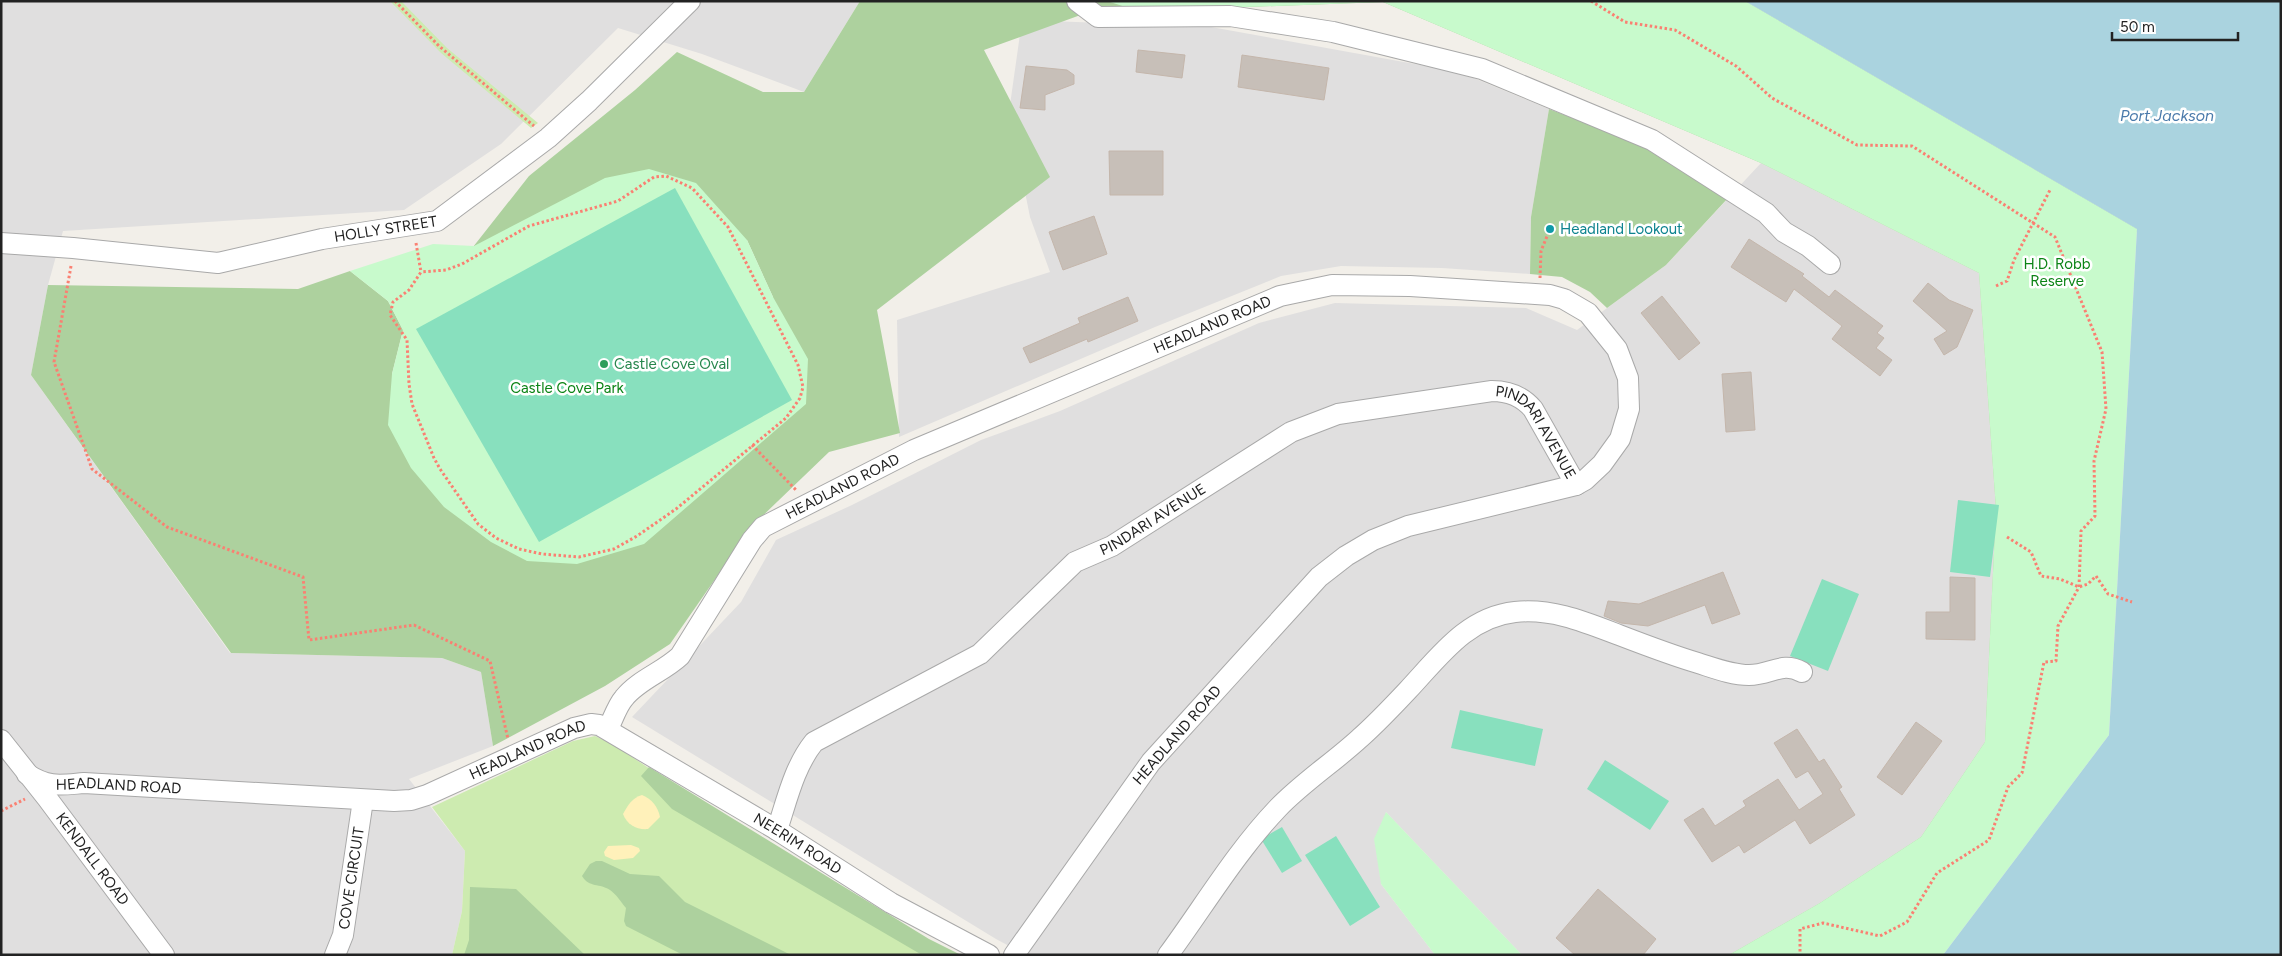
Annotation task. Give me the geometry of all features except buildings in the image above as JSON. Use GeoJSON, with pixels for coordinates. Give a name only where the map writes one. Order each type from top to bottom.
{"type":"FeatureCollection","features":[{"type":"Feature","properties":{"kind":"street","name":"HOLLY STREET"},"geometry":{"type":"LineString","coordinates":[[1,243],[73,248],[218,263],[322,239],[437,221],[548,138],[589,101],[690,1]]}},
{"type":"Feature","properties":{"kind":"street"},"geometry":{"type":"LineString","coordinates":[[1077,1],[1098,17],[1230,16],[1333,32],[1482,70],[1652,140],[1766,212],[1784,232],[1808,246],[1830,264]]}},
{"type":"Feature","properties":{"kind":"street","name":"HEADLAND ROAD"},"geometry":{"type":"LineString","coordinates":[[27,774],[40,782],[52,785],[104,784],[394,801],[427,795],[574,728],[591,724],[608,729],[628,692],[680,656],[752,540],[763,527],[914,450],[1280,296],[1332,285],[1410,286],[1539,294],[1564,299],[1588,313],[1617,349],[1628,378],[1629,409],[1620,439],[1602,464],[1576,485],[1408,526],[1373,540],[1346,556],[1319,577],[1151,762],[1014,955]]}},
{"type":"Feature","properties":{"kind":"street","name":"PINDARI AVENUE"},"geometry":{"type":"LineString","coordinates":[[777,830],[798,767],[805,753],[814,742],[980,654],[1075,562],[1112,546],[1284,436],[1309,424],[1338,414],[1492,391],[1504,391],[1526,401],[1533,409],[1576,485]]}},
{"type":"Feature","properties":{"kind":"street"},"geometry":{"type":"LineString","coordinates":[[1168,955],[1233,863],[1278,808],[1360,737],[1409,689],[1434,659],[1456,639],[1487,619],[1514,612],[1551,613],[1586,622],[1677,656],[1736,673],[1762,675],[1783,667],[1792,667],[1802,672]]}},
{"type":"Feature","properties":{"kind":"street","name":"NEERIM ROAD"},"geometry":{"type":"LineString","coordinates":[[608,729],[777,830],[891,903],[989,955]]}},
{"type":"Feature","properties":{"kind":"street","name":"KENDALL ROAD"},"geometry":{"type":"LineString","coordinates":[[1,740],[164,955]]}},
{"type":"Feature","properties":{"kind":"street","name":"COVE CIRCUIT"},"geometry":{"type":"LineString","coordinates":[[335,955],[343,935],[363,800]]}},
{"type":"Feature","properties":{"kind":"path"},"geometry":{"type":"LineString","coordinates":[[395,1],[439,46],[548,138]]}},
{"type":"Feature","properties":{"kind":"path"},"geometry":{"type":"LineString","coordinates":[[1591,1],[1625,22],[1676,30],[1736,66],[1772,98],[1857,146],[1912,146],[2055,236],[2102,352],[2106,409],[2094,461],[2095,516],[2081,532],[2079,587],[2058,626],[2056,661],[2044,662],[2022,773],[2008,787],[1989,840],[1937,873],[1907,922],[1880,936],[1822,923],[1800,929],[1800,955]]}},
{"type":"Feature","properties":{"kind":"path"},"geometry":{"type":"LineString","coordinates":[[412,225],[421,272],[409,290],[393,302],[390,315],[407,340],[412,404],[440,469],[478,524],[496,538],[519,549],[542,554],[580,557],[614,549],[637,536],[676,509],[786,418],[800,398],[803,387],[798,365],[728,228],[692,188],[666,176],[654,177],[618,201],[529,226],[462,264],[446,270],[421,272]]}},
{"type":"Feature","properties":{"kind":"path"},"geometry":{"type":"LineString","coordinates":[[1996,286],[2007,280],[2014,260],[2050,190]]}},
{"type":"Feature","properties":{"kind":"path"},"geometry":{"type":"LineString","coordinates":[[1539,294],[1541,251],[1550,229]]}},
{"type":"Feature","properties":{"kind":"path"},"geometry":{"type":"LineString","coordinates":[[72,261],[54,362],[92,469],[167,527],[303,578],[309,640],[414,625],[490,661],[508,741]]}},
{"type":"Feature","properties":{"kind":"path"},"geometry":{"type":"LineString","coordinates":[[752,445],[798,492],[805,504]]}},
{"type":"Feature","properties":{"kind":"path"},"geometry":{"type":"LineString","coordinates":[[2008,537],[2031,552],[2041,576],[2060,579],[2079,587],[2088,584],[2096,576],[2108,594],[2132,602]]}},
{"type":"Feature","properties":{"kind":"path"},"geometry":{"type":"LineString","coordinates":[[1,811],[40,791]]}},
{"type":"Feature","properties":{"kind":"shaded area"},"geometry":{"type":"Polygon","coordinates":[[[1,1],[860,1],[804,92],[702,54],[618,28],[501,144],[404,210],[63,231],[48,285],[31,375],[230,653],[442,658],[481,672],[493,746],[409,779],[465,851],[462,911],[452,955],[1,955],[1,1]]]}},
{"type":"Feature","properties":{"kind":"shaded area"},"geometry":{"type":"Polygon","coordinates":[[[1022,20],[1211,27],[1459,72],[1549,109],[1531,217],[1530,274],[1442,268],[1341,266],[1281,276],[1155,327],[899,437],[897,320],[1050,272],[1030,217],[1009,112],[1022,20]]]}},
{"type":"Feature","properties":{"kind":"shaded area"},"geometry":{"type":"Polygon","coordinates":[[[1761,163],[1979,273],[1996,509],[1985,742],[1921,837],[1820,903],[1729,955],[1522,955],[1386,812],[1381,884],[1435,955],[1026,955],[996,939],[632,717],[741,602],[776,540],[852,505],[981,440],[1060,411],[1259,323],[1335,303],[1526,308],[1577,330],[1666,265],[1761,163]]]}},
{"type":"Feature","properties":{"kind":"green space"},"geometry":{"type":"Polygon","coordinates":[[[390,1],[401,1],[447,48],[538,123],[531,128],[441,53],[390,1]]]}},
{"type":"Feature","properties":{"kind":"green space"},"geometry":{"type":"Polygon","coordinates":[[[860,1],[1745,1],[2137,229],[1943,955],[1729,955],[1820,903],[1921,837],[1985,742],[1996,509],[1979,273],[1761,163],[1383,2],[1086,13],[984,50],[1050,177],[877,310],[900,433],[829,452],[752,526],[670,644],[605,686],[493,746],[481,672],[442,658],[231,653],[31,375],[48,285],[298,289],[350,271],[388,301],[403,330],[392,374],[773,297],[747,240],[473,247],[529,176],[635,90],[677,52],[763,92],[804,92],[860,1]]]}},
{"type":"Feature","properties":{"kind":"green space","name":"H.D. Robb Reserve"},"geometry":{"type":"Polygon","coordinates":[[[1107,1],[1745,1],[2137,229],[2109,735],[1943,955],[1729,955],[1820,903],[1921,837],[1985,742],[1996,509],[1979,273],[1761,163],[1383,2],[1138,11],[1107,1]]]}},
{"type":"Feature","properties":{"kind":"green space"},"geometry":{"type":"Polygon","coordinates":[[[1549,109],[1650,148],[1728,198],[1666,265],[1607,308],[1590,292],[1562,277],[1530,274],[1531,217],[1549,109]]]}},
{"type":"Feature","properties":{"kind":"green space","name":"Castle Cove Park"},"geometry":{"type":"Polygon","coordinates":[[[649,169],[696,183],[747,240],[773,297],[808,359],[806,404],[644,544],[577,564],[527,561],[491,542],[444,507],[411,468],[388,425],[392,374],[403,330],[388,301],[350,271],[433,244],[474,246],[605,178],[649,169]]]}},
{"type":"Feature","properties":{"kind":"green space","name":"Castle Cove Oval"},"geometry":{"type":"Polygon","coordinates":[[[675,188],[792,400],[539,542],[416,329],[675,188]]]}},
{"type":"Feature","properties":{"kind":"green space"},"geometry":{"type":"Polygon","coordinates":[[[1958,500],[1999,505],[1990,577],[1950,572],[1958,500]]]}},
{"type":"Feature","properties":{"kind":"green space"},"geometry":{"type":"Polygon","coordinates":[[[1822,579],[1859,594],[1828,671],[1790,656],[1822,579]]]}},
{"type":"Feature","properties":{"kind":"green space"},"geometry":{"type":"Polygon","coordinates":[[[1460,710],[1543,729],[1535,766],[1451,748],[1460,710]]]}},
{"type":"Feature","properties":{"kind":"green space"},"geometry":{"type":"Polygon","coordinates":[[[595,736],[614,745],[784,858],[951,955],[452,955],[462,911],[465,851],[432,807],[573,741],[595,736]]]}},
{"type":"Feature","properties":{"kind":"green space"},"geometry":{"type":"Polygon","coordinates":[[[1605,760],[1669,801],[1650,830],[1587,789],[1605,760]]]}},
{"type":"Feature","properties":{"kind":"green space"},"geometry":{"type":"Polygon","coordinates":[[[649,767],[929,939],[961,955],[922,955],[672,809],[641,776],[649,767]]]}},
{"type":"Feature","properties":{"kind":"green space"},"geometry":{"type":"Polygon","coordinates":[[[1386,812],[1522,955],[1435,955],[1381,884],[1374,839],[1386,812]]]}},
{"type":"Feature","properties":{"kind":"green space"},"geometry":{"type":"Polygon","coordinates":[[[1282,827],[1302,861],[1282,873],[1261,839],[1282,827]]]}},
{"type":"Feature","properties":{"kind":"green space"},"geometry":{"type":"Polygon","coordinates":[[[1336,836],[1380,907],[1350,926],[1305,855],[1336,836]]]}},
{"type":"Feature","properties":{"kind":"green space"},"geometry":{"type":"Polygon","coordinates":[[[602,861],[630,874],[659,876],[685,902],[791,955],[683,955],[626,926],[624,921],[626,908],[616,896],[606,888],[591,884],[582,876],[590,864],[602,861]]]}},
{"type":"Feature","properties":{"kind":"green space"},"geometry":{"type":"Polygon","coordinates":[[[470,887],[516,889],[585,955],[464,955],[469,940],[470,887]]]}},
{"type":"Feature","properties":{"kind":"sand"},"geometry":{"type":"Polygon","coordinates":[[[642,795],[654,804],[660,817],[648,829],[640,829],[633,826],[623,814],[633,800],[642,795]]]}},
{"type":"Feature","properties":{"kind":"sand"},"geometry":{"type":"Polygon","coordinates":[[[631,845],[639,848],[640,851],[633,858],[614,860],[605,856],[604,852],[608,846],[631,845]]]}},
{"type":"Feature","properties":{"kind":"water","name":"Port Jackson"},"geometry":{"type":"Polygon","coordinates":[[[1745,1],[2281,1],[2281,955],[1943,955],[2109,735],[2137,229],[1745,1]]]}},
{"type":"Feature","properties":{"kind":"place","name":"Headland Lookout"},"geometry":{"type":"Point","coordinates":[1550,229]}},
{"type":"Feature","properties":{"kind":"place","name":"Castle Cove Oval"},"geometry":{"type":"Point","coordinates":[604,364]}}]}
